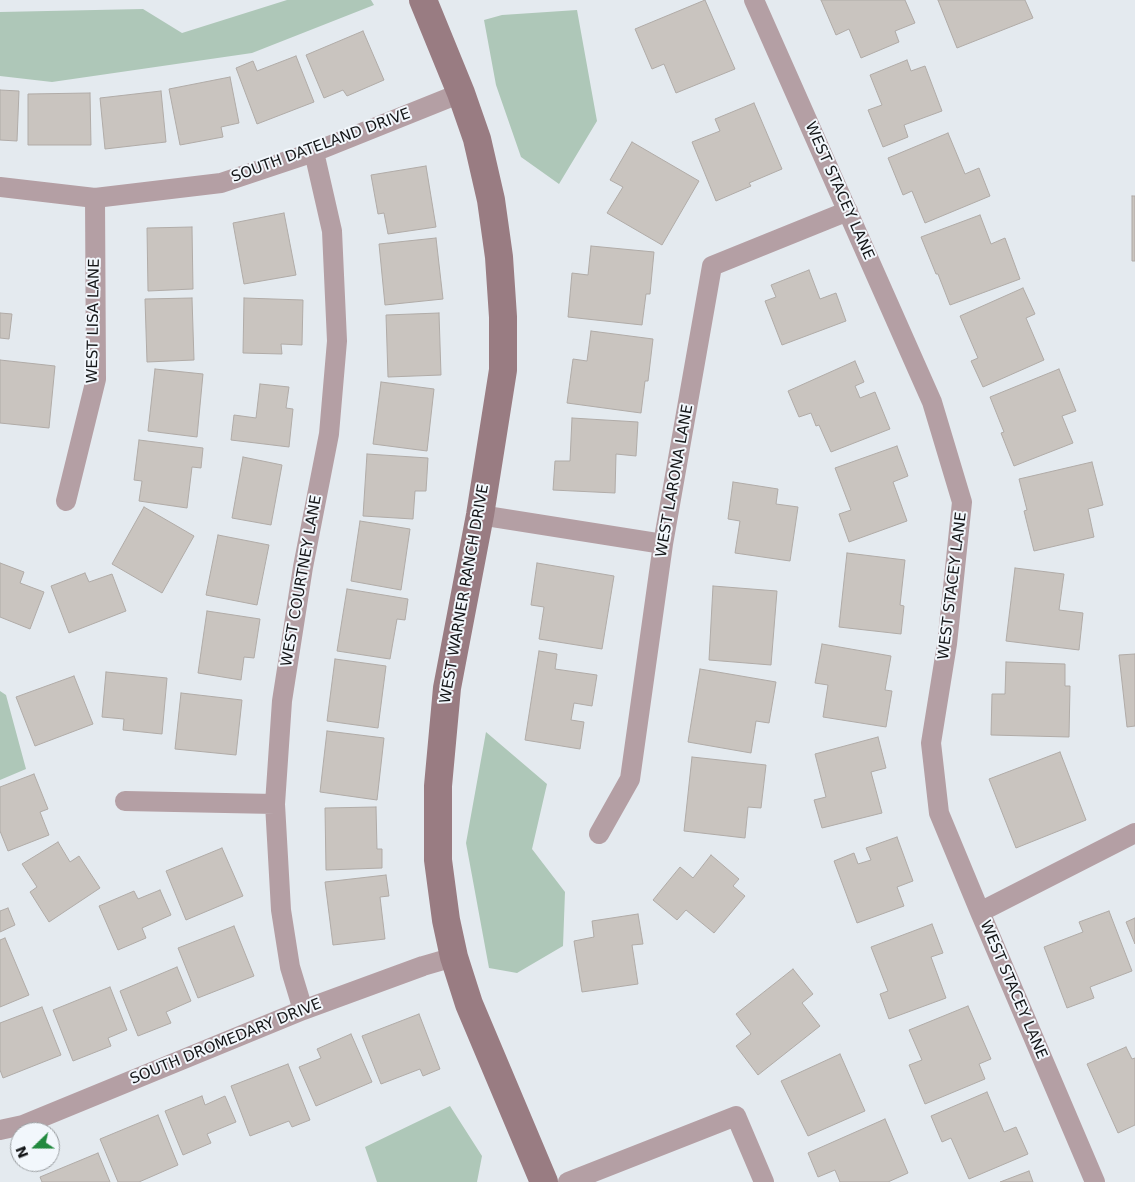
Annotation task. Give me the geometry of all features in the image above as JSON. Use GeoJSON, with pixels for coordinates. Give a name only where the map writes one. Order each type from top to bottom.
{"type":"FeatureCollection","features":[{"type":"Feature","properties":{"kind":"street","name":"WEST WARNER RANCH DRIVE"},"geometry":{"type":"LineString","coordinates":[[423,0],[477,139],[491,200],[499,257],[503,317],[502,370],[480,515],[447,688],[438,786],[438,860],[446,920],[454,957],[469,1004],[544,1182]]}},
{"type":"Feature","properties":{"kind":"street","name":"WEST STACEY LANE"},"geometry":{"type":"LineString","coordinates":[[754,0],[932,402],[962,502],[947,644],[931,743],[939,812],[1095,1182]]}},
{"type":"Feature","properties":{"kind":"street","name":"SOUTH DATELAND DRIVE"},"geometry":{"type":"LineString","coordinates":[[0,187],[95,198],[221,183],[314,152],[460,93]]}},
{"type":"Feature","properties":{"kind":"street","name":"WEST COURTNEY LANE"},"geometry":{"type":"LineString","coordinates":[[303,1010],[290,967],[281,910],[275,804],[282,701],[303,567],[329,434],[338,341],[332,230],[314,152]]}},
{"type":"Feature","properties":{"kind":"street","name":"WEST LISA LANE"},"geometry":{"type":"LineString","coordinates":[[66,500],[96,379],[95,198]]}},
{"type":"Feature","properties":{"kind":"street","name":"WEST LARONA LANE"},"geometry":{"type":"LineString","coordinates":[[599,834],[630,779],[663,544],[712,266],[848,211]]}},
{"type":"Feature","properties":{"kind":"street"},"geometry":{"type":"LineString","coordinates":[[480,515],[663,544]]}},
{"type":"Feature","properties":{"kind":"street"},"geometry":{"type":"LineString","coordinates":[[125,801],[275,804]]}},
{"type":"Feature","properties":{"kind":"street"},"geometry":{"type":"LineString","coordinates":[[980,912],[1135,834]]}},
{"type":"Feature","properties":{"kind":"street","name":"SOUTH DROMEDARY DRIVE"},"geometry":{"type":"LineString","coordinates":[[0,1130],[23,1125],[303,1010],[423,966],[454,957]]}},
{"type":"Feature","properties":{"kind":"street"},"geometry":{"type":"LineString","coordinates":[[568,1182],[736,1116],[764,1182]]}},
{"type":"Feature","properties":{"kind":"green space"},"geometry":{"type":"Polygon","coordinates":[[[287,0],[371,0],[374,5],[252,53],[52,82],[0,76],[0,12],[143,9],[182,33],[287,0]]]}},
{"type":"Feature","properties":{"kind":"green space"},"geometry":{"type":"Polygon","coordinates":[[[577,10],[597,121],[559,184],[521,157],[496,85],[484,20],[502,15],[577,10]]]}},
{"type":"Feature","properties":{"kind":"green space"},"geometry":{"type":"Polygon","coordinates":[[[0,691],[6,695],[26,769],[0,780],[0,691]]]}},
{"type":"Feature","properties":{"kind":"green space"},"geometry":{"type":"Polygon","coordinates":[[[486,732],[547,784],[532,849],[565,892],[563,946],[517,973],[489,968],[466,843],[486,732]]]}},
{"type":"Feature","properties":{"kind":"green space"},"geometry":{"type":"Polygon","coordinates":[[[450,1106],[482,1156],[477,1182],[377,1182],[365,1147],[450,1106]]]}},
{"type":"Feature","properties":{"kind":"building"},"geometry":{"type":"Polygon","coordinates":[[[705,0],[735,69],[676,93],[664,64],[652,69],[635,29],[705,0]]]}},
{"type":"Feature","properties":{"kind":"building"},"geometry":{"type":"Polygon","coordinates":[[[821,0],[905,0],[915,23],[895,31],[899,42],[861,58],[849,29],[836,35],[821,0]]]}},
{"type":"Feature","properties":{"kind":"building"},"geometry":{"type":"Polygon","coordinates":[[[938,0],[1025,0],[1033,18],[957,48],[938,0]]]}},
{"type":"Feature","properties":{"kind":"building"},"geometry":{"type":"Polygon","coordinates":[[[363,31],[384,80],[347,96],[343,90],[324,98],[306,55],[363,31]]]}},
{"type":"Feature","properties":{"kind":"building"},"geometry":{"type":"Polygon","coordinates":[[[296,56],[314,102],[257,124],[236,68],[253,61],[257,71],[296,56]]]}},
{"type":"Feature","properties":{"kind":"building"},"geometry":{"type":"Polygon","coordinates":[[[907,60],[911,71],[925,66],[942,111],[904,125],[908,137],[883,147],[868,110],[882,105],[870,75],[907,60]]]}},
{"type":"Feature","properties":{"kind":"building"},"geometry":{"type":"Polygon","coordinates":[[[230,77],[239,123],[221,127],[223,137],[180,145],[169,89],[230,77]]]}},
{"type":"Feature","properties":{"kind":"building"},"geometry":{"type":"Polygon","coordinates":[[[0,90],[19,91],[17,141],[0,140],[0,90]]]}},
{"type":"Feature","properties":{"kind":"building"},"geometry":{"type":"Polygon","coordinates":[[[161,91],[166,142],[105,149],[100,98],[161,91]]]}},
{"type":"Feature","properties":{"kind":"building"},"geometry":{"type":"Polygon","coordinates":[[[90,93],[91,145],[28,145],[28,94],[90,93]]]}},
{"type":"Feature","properties":{"kind":"building"},"geometry":{"type":"Polygon","coordinates":[[[754,103],[782,169],[749,183],[751,186],[716,201],[692,142],[720,131],[715,119],[754,103]]]}},
{"type":"Feature","properties":{"kind":"building"},"geometry":{"type":"Polygon","coordinates":[[[948,133],[965,174],[979,168],[990,196],[925,223],[912,191],[903,195],[888,158],[948,133]]]}},
{"type":"Feature","properties":{"kind":"building"},"geometry":{"type":"Polygon","coordinates":[[[632,142],[699,181],[662,245],[607,213],[623,187],[610,180],[632,142]]]}},
{"type":"Feature","properties":{"kind":"building"},"geometry":{"type":"Polygon","coordinates":[[[426,166],[436,227],[388,234],[384,213],[378,214],[371,175],[426,166]]]}},
{"type":"Feature","properties":{"kind":"building"},"geometry":{"type":"Polygon","coordinates":[[[1132,196],[1135,196],[1135,261],[1132,261],[1132,196]]]}},
{"type":"Feature","properties":{"kind":"building"},"geometry":{"type":"Polygon","coordinates":[[[284,213],[296,275],[244,284],[233,223],[284,213]]]}},
{"type":"Feature","properties":{"kind":"building"},"geometry":{"type":"Polygon","coordinates":[[[980,215],[991,244],[1005,238],[1020,279],[950,305],[921,237],[980,215]]]}},
{"type":"Feature","properties":{"kind":"building"},"geometry":{"type":"Polygon","coordinates":[[[192,227],[193,289],[148,291],[147,228],[192,227]]]}},
{"type":"Feature","properties":{"kind":"building"},"geometry":{"type":"Polygon","coordinates":[[[436,238],[443,299],[385,305],[379,244],[436,238]]]}},
{"type":"Feature","properties":{"kind":"building"},"geometry":{"type":"Polygon","coordinates":[[[591,246],[654,252],[650,294],[646,294],[642,325],[568,317],[572,273],[588,275],[591,246]]]}},
{"type":"Feature","properties":{"kind":"building"},"geometry":{"type":"Polygon","coordinates":[[[809,270],[820,299],[836,293],[846,321],[782,345],[765,301],[776,297],[771,285],[809,270]]]}},
{"type":"Feature","properties":{"kind":"building"},"geometry":{"type":"Polygon","coordinates":[[[1023,288],[1035,314],[1026,318],[1044,360],[983,387],[971,361],[978,358],[960,316],[1023,288]]]}},
{"type":"Feature","properties":{"kind":"building"},"geometry":{"type":"Polygon","coordinates":[[[192,298],[194,360],[147,362],[145,299],[192,298]]]}},
{"type":"Feature","properties":{"kind":"building"},"geometry":{"type":"Polygon","coordinates":[[[244,298],[303,300],[302,345],[281,344],[282,354],[243,353],[244,298]]]}},
{"type":"Feature","properties":{"kind":"building"},"geometry":{"type":"Polygon","coordinates":[[[0,313],[12,314],[9,339],[0,338],[0,313]]]}},
{"type":"Feature","properties":{"kind":"building"},"geometry":{"type":"Polygon","coordinates":[[[439,313],[441,375],[388,377],[386,315],[439,313]]]}},
{"type":"Feature","properties":{"kind":"building"},"geometry":{"type":"Polygon","coordinates":[[[591,331],[653,339],[648,381],[645,381],[641,413],[567,403],[573,359],[587,361],[591,331]]]}},
{"type":"Feature","properties":{"kind":"building"},"geometry":{"type":"Polygon","coordinates":[[[0,360],[55,366],[49,428],[0,423],[0,360]]]}},
{"type":"Feature","properties":{"kind":"building"},"geometry":{"type":"Polygon","coordinates":[[[855,361],[864,382],[855,386],[860,398],[875,392],[890,429],[831,452],[819,425],[816,426],[811,413],[799,417],[788,391],[855,361]]]}},
{"type":"Feature","properties":{"kind":"building"},"geometry":{"type":"Polygon","coordinates":[[[155,369],[203,374],[197,437],[148,431],[155,369]]]}},
{"type":"Feature","properties":{"kind":"building"},"geometry":{"type":"Polygon","coordinates":[[[1059,369],[1076,411],[1062,416],[1073,443],[1014,466],[1001,433],[1004,432],[990,397],[1059,369]]]}},
{"type":"Feature","properties":{"kind":"building"},"geometry":{"type":"Polygon","coordinates":[[[381,382],[434,389],[427,451],[373,444],[381,382]]]}},
{"type":"Feature","properties":{"kind":"building"},"geometry":{"type":"Polygon","coordinates":[[[260,384],[289,387],[286,408],[293,409],[289,447],[231,440],[234,415],[256,418],[260,384]]]}},
{"type":"Feature","properties":{"kind":"building"},"geometry":{"type":"Polygon","coordinates":[[[572,418],[638,422],[636,456],[616,454],[615,493],[553,490],[555,461],[570,461],[572,418]]]}},
{"type":"Feature","properties":{"kind":"building"},"geometry":{"type":"Polygon","coordinates":[[[139,440],[203,448],[201,468],[192,467],[187,508],[139,501],[142,481],[134,480],[139,440]]]}},
{"type":"Feature","properties":{"kind":"building"},"geometry":{"type":"Polygon","coordinates":[[[897,446],[908,476],[893,482],[907,521],[849,542],[839,514],[851,510],[835,468],[897,446]]]}},
{"type":"Feature","properties":{"kind":"building"},"geometry":{"type":"Polygon","coordinates":[[[367,454],[428,458],[426,491],[415,491],[413,519],[363,516],[367,454]]]}},
{"type":"Feature","properties":{"kind":"building"},"geometry":{"type":"Polygon","coordinates":[[[243,457],[282,465],[271,525],[232,518],[243,457]]]}},
{"type":"Feature","properties":{"kind":"building"},"geometry":{"type":"Polygon","coordinates":[[[1092,462],[1103,505],[1088,509],[1094,537],[1034,551],[1024,511],[1027,510],[1019,479],[1092,462]]]}},
{"type":"Feature","properties":{"kind":"building"},"geometry":{"type":"Polygon","coordinates":[[[733,482],[778,489],[776,504],[798,507],[790,561],[735,553],[740,521],[728,519],[733,482]]]}},
{"type":"Feature","properties":{"kind":"building"},"geometry":{"type":"Polygon","coordinates":[[[144,507],[194,536],[162,593],[112,564],[144,507]]]}},
{"type":"Feature","properties":{"kind":"building"},"geometry":{"type":"Polygon","coordinates":[[[360,521],[410,529],[401,590],[351,581],[360,521]]]}},
{"type":"Feature","properties":{"kind":"building"},"geometry":{"type":"Polygon","coordinates":[[[218,535],[269,545],[257,605],[206,595],[218,535]]]}},
{"type":"Feature","properties":{"kind":"building"},"geometry":{"type":"Polygon","coordinates":[[[847,553],[905,560],[900,605],[904,606],[901,634],[839,627],[847,553]]]}},
{"type":"Feature","properties":{"kind":"building"},"geometry":{"type":"Polygon","coordinates":[[[0,563],[24,572],[20,583],[44,592],[30,629],[0,617],[0,563]]]}},
{"type":"Feature","properties":{"kind":"building"},"geometry":{"type":"Polygon","coordinates":[[[537,563],[614,576],[602,649],[539,639],[544,607],[531,605],[537,563]]]}},
{"type":"Feature","properties":{"kind":"building"},"geometry":{"type":"Polygon","coordinates":[[[1015,568],[1064,574],[1059,610],[1083,613],[1079,650],[1006,641],[1015,568]]]}},
{"type":"Feature","properties":{"kind":"building"},"geometry":{"type":"Polygon","coordinates":[[[85,573],[89,582],[112,574],[126,611],[69,633],[51,586],[85,573]]]}},
{"type":"Feature","properties":{"kind":"building"},"geometry":{"type":"Polygon","coordinates":[[[713,586],[777,591],[771,665],[709,660],[713,586]]]}},
{"type":"Feature","properties":{"kind":"building"},"geometry":{"type":"Polygon","coordinates":[[[347,589],[408,599],[405,620],[397,619],[390,659],[337,651],[347,589]]]}},
{"type":"Feature","properties":{"kind":"building"},"geometry":{"type":"Polygon","coordinates":[[[207,611],[260,619],[254,658],[244,657],[241,680],[198,673],[207,611]]]}},
{"type":"Feature","properties":{"kind":"building"},"geometry":{"type":"Polygon","coordinates":[[[822,644],[891,656],[885,690],[892,691],[886,727],[823,717],[828,685],[815,683],[822,644]]]}},
{"type":"Feature","properties":{"kind":"building"},"geometry":{"type":"Polygon","coordinates":[[[539,651],[557,654],[555,669],[597,675],[592,706],[574,703],[571,720],[584,722],[580,749],[525,740],[539,651]]]}},
{"type":"Feature","properties":{"kind":"building"},"geometry":{"type":"Polygon","coordinates":[[[1135,654],[1135,726],[1127,727],[1119,655],[1135,654]]]}},
{"type":"Feature","properties":{"kind":"building"},"geometry":{"type":"Polygon","coordinates":[[[335,659],[386,666],[378,728],[327,721],[335,659]]]}},
{"type":"Feature","properties":{"kind":"building"},"geometry":{"type":"Polygon","coordinates":[[[1006,662],[1065,664],[1065,686],[1070,686],[1069,737],[991,735],[992,694],[1005,694],[1006,662]]]}},
{"type":"Feature","properties":{"kind":"building"},"geometry":{"type":"Polygon","coordinates":[[[700,669],[776,682],[769,723],[756,721],[751,753],[688,742],[700,669]]]}},
{"type":"Feature","properties":{"kind":"building"},"geometry":{"type":"Polygon","coordinates":[[[106,672],[167,678],[162,734],[123,730],[124,719],[102,717],[106,672]]]}},
{"type":"Feature","properties":{"kind":"building"},"geometry":{"type":"Polygon","coordinates":[[[74,676],[93,724],[35,746],[16,697],[74,676]]]}},
{"type":"Feature","properties":{"kind":"building"},"geometry":{"type":"Polygon","coordinates":[[[181,693],[242,700],[236,755],[175,749],[181,693]]]}},
{"type":"Feature","properties":{"kind":"building"},"geometry":{"type":"Polygon","coordinates":[[[327,731],[384,738],[377,800],[320,792],[327,731]]]}},
{"type":"Feature","properties":{"kind":"building"},"geometry":{"type":"Polygon","coordinates":[[[878,737],[886,768],[871,772],[882,813],[822,828],[814,800],[826,797],[815,754],[878,737]]]}},
{"type":"Feature","properties":{"kind":"building"},"geometry":{"type":"Polygon","coordinates":[[[1060,752],[1086,820],[1016,848],[989,779],[1060,752]]]}},
{"type":"Feature","properties":{"kind":"building"},"geometry":{"type":"Polygon","coordinates":[[[692,757],[766,765],[761,808],[748,807],[745,838],[684,831],[692,757]]]}},
{"type":"Feature","properties":{"kind":"building"},"geometry":{"type":"Polygon","coordinates":[[[34,774],[48,809],[40,812],[49,835],[8,851],[0,831],[0,787],[34,774]]]}},
{"type":"Feature","properties":{"kind":"building"},"geometry":{"type":"Polygon","coordinates":[[[376,807],[377,849],[382,849],[382,868],[326,870],[325,808],[376,807]]]}},
{"type":"Feature","properties":{"kind":"building"},"geometry":{"type":"Polygon","coordinates":[[[897,837],[913,881],[897,887],[904,906],[857,923],[834,861],[854,853],[858,864],[871,860],[866,848],[897,837]]]}},
{"type":"Feature","properties":{"kind":"building"},"geometry":{"type":"Polygon","coordinates":[[[58,842],[70,862],[79,856],[100,888],[49,922],[30,892],[37,887],[22,864],[58,842]]]}},
{"type":"Feature","properties":{"kind":"building"},"geometry":{"type":"Polygon","coordinates":[[[222,848],[243,896],[186,920],[166,871],[222,848]]]}},
{"type":"Feature","properties":{"kind":"building"},"geometry":{"type":"Polygon","coordinates":[[[711,855],[739,879],[733,886],[745,896],[714,933],[686,910],[677,920],[653,900],[680,867],[693,878],[711,855]]]}},
{"type":"Feature","properties":{"kind":"building"},"geometry":{"type":"Polygon","coordinates":[[[386,875],[389,896],[380,897],[385,939],[333,945],[325,882],[386,875]]]}},
{"type":"Feature","properties":{"kind":"building"},"geometry":{"type":"Polygon","coordinates":[[[160,890],[171,915],[142,928],[146,938],[118,950],[99,906],[134,891],[138,899],[160,890]]]}},
{"type":"Feature","properties":{"kind":"building"},"geometry":{"type":"Polygon","coordinates":[[[8,908],[15,925],[0,932],[0,911],[8,908]]]}},
{"type":"Feature","properties":{"kind":"building"},"geometry":{"type":"Polygon","coordinates":[[[1109,911],[1132,971],[1090,987],[1094,998],[1067,1008],[1044,947],[1083,932],[1079,922],[1109,911]]]}},
{"type":"Feature","properties":{"kind":"building"},"geometry":{"type":"Polygon","coordinates":[[[638,914],[643,944],[632,945],[638,984],[582,992],[574,941],[594,937],[592,921],[638,914]]]}},
{"type":"Feature","properties":{"kind":"building"},"geometry":{"type":"Polygon","coordinates":[[[1135,918],[1135,944],[1126,922],[1135,918]]]}},
{"type":"Feature","properties":{"kind":"building"},"geometry":{"type":"Polygon","coordinates":[[[932,924],[943,953],[931,957],[946,998],[889,1019],[880,994],[888,991],[871,947],[932,924]]]}},
{"type":"Feature","properties":{"kind":"building"},"geometry":{"type":"Polygon","coordinates":[[[234,926],[254,976],[198,998],[178,948],[234,926]]]}},
{"type":"Feature","properties":{"kind":"building"},"geometry":{"type":"Polygon","coordinates":[[[5,938],[29,995],[0,1007],[0,940],[5,938]]]}},
{"type":"Feature","properties":{"kind":"building"},"geometry":{"type":"Polygon","coordinates":[[[177,967],[191,1001],[166,1012],[171,1023],[138,1036],[120,991],[177,967]]]}},
{"type":"Feature","properties":{"kind":"building"},"geometry":{"type":"Polygon","coordinates":[[[793,969],[813,994],[802,1003],[820,1026],[758,1075],[736,1046],[751,1034],[736,1014],[793,969]]]}},
{"type":"Feature","properties":{"kind":"building"},"geometry":{"type":"Polygon","coordinates":[[[110,987],[127,1030],[108,1038],[111,1046],[73,1061],[53,1010],[110,987]]]}},
{"type":"Feature","properties":{"kind":"building"},"geometry":{"type":"Polygon","coordinates":[[[968,1006],[991,1059],[979,1064],[985,1079],[925,1104],[909,1065],[922,1060],[909,1030],[968,1006]]]}},
{"type":"Feature","properties":{"kind":"building"},"geometry":{"type":"Polygon","coordinates":[[[42,1007],[61,1055],[3,1078],[0,1070],[0,1023],[42,1007]]]}},
{"type":"Feature","properties":{"kind":"building"},"geometry":{"type":"Polygon","coordinates":[[[419,1014],[440,1069],[423,1076],[420,1069],[381,1084],[362,1036],[419,1014]]]}},
{"type":"Feature","properties":{"kind":"building"},"geometry":{"type":"Polygon","coordinates":[[[351,1034],[372,1082],[316,1106],[299,1067],[321,1058],[317,1049],[351,1034]]]}},
{"type":"Feature","properties":{"kind":"building"},"geometry":{"type":"Polygon","coordinates":[[[1126,1047],[1132,1059],[1135,1058],[1135,1125],[1118,1133],[1087,1064],[1126,1047]]]}},
{"type":"Feature","properties":{"kind":"building"},"geometry":{"type":"Polygon","coordinates":[[[840,1054],[865,1111],[808,1136],[781,1081],[840,1054]]]}},
{"type":"Feature","properties":{"kind":"building"},"geometry":{"type":"Polygon","coordinates":[[[288,1064],[310,1120],[292,1127],[289,1121],[250,1136],[231,1086],[288,1064]]]}},
{"type":"Feature","properties":{"kind":"building"},"geometry":{"type":"Polygon","coordinates":[[[987,1092],[1004,1132],[1016,1127],[1028,1154],[969,1179],[951,1138],[942,1142],[931,1116],[987,1092]]]}},
{"type":"Feature","properties":{"kind":"building"},"geometry":{"type":"Polygon","coordinates":[[[202,1096],[205,1105],[225,1096],[236,1122],[207,1134],[211,1143],[183,1155],[165,1111],[202,1096]]]}},
{"type":"Feature","properties":{"kind":"building"},"geometry":{"type":"Polygon","coordinates":[[[158,1115],[178,1165],[139,1182],[118,1182],[100,1139],[158,1115]]]}},
{"type":"Feature","properties":{"kind":"building"},"geometry":{"type":"Polygon","coordinates":[[[885,1119],[908,1173],[888,1182],[840,1182],[835,1170],[818,1177],[808,1153],[885,1119]]]}},
{"type":"Feature","properties":{"kind":"building"},"geometry":{"type":"Polygon","coordinates":[[[98,1153],[110,1182],[42,1182],[40,1177],[52,1172],[60,1172],[60,1169],[98,1153]]]}},
{"type":"Feature","properties":{"kind":"building"},"geometry":{"type":"Polygon","coordinates":[[[1029,1171],[1033,1182],[1000,1182],[1029,1171]]]}}]}
